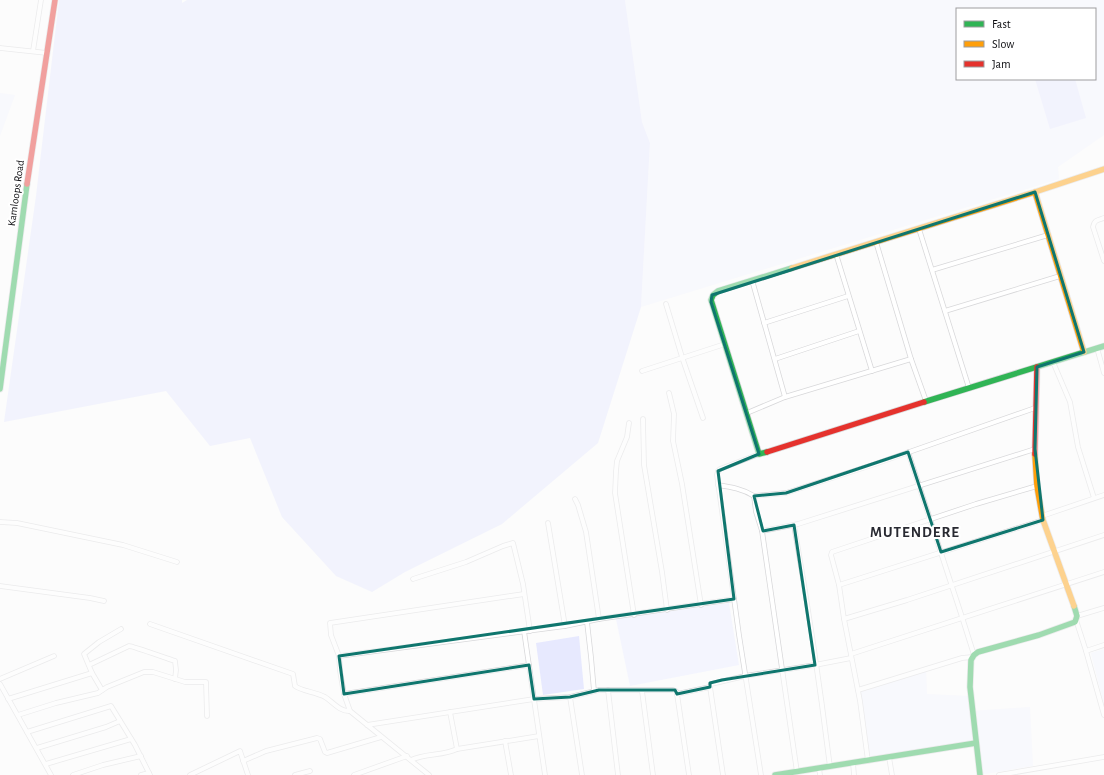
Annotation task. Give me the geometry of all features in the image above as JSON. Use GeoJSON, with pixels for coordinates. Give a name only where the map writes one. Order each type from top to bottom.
{"type":"FeatureCollection","features":[{"type":"Feature","properties":{"kind":"main road","name":"Kamloops Road"},"geometry":{"type":"LineString","coordinates":[[0,389],[25,194],[54,0]]}},
{"type":"Feature","properties":{"kind":"main road"},"geometry":{"type":"LineString","coordinates":[[1104,169],[919,229],[718,291],[712,295],[711,302],[759,454],[1104,346]]}},
{"type":"Feature","properties":{"kind":"main road"},"geometry":{"type":"LineString","coordinates":[[1035,192],[1084,352]]}},
{"type":"Feature","properties":{"kind":"main road"},"geometry":{"type":"LineString","coordinates":[[980,775],[970,687],[973,656],[978,652],[1069,625],[1076,618],[1043,518],[1037,486],[1035,408],[1037,367]]}},
{"type":"Feature","properties":{"kind":"main road"},"geometry":{"type":"LineString","coordinates":[[775,775],[976,744]]}},
{"type":"Feature","properties":{"kind":"street"},"geometry":{"type":"LineString","coordinates":[[33,51],[41,0]]}},
{"type":"Feature","properties":{"kind":"street"},"geometry":{"type":"LineString","coordinates":[[0,48],[47,53]]}},
{"type":"Feature","properties":{"kind":"street"},"geometry":{"type":"LineString","coordinates":[[1104,218],[1097,220],[1093,227],[1104,261]]}},
{"type":"Feature","properties":{"kind":"street"},"geometry":{"type":"LineString","coordinates":[[919,229],[968,388]]}},
{"type":"Feature","properties":{"kind":"street"},"geometry":{"type":"LineString","coordinates":[[932,270],[1048,235]]}},
{"type":"Feature","properties":{"kind":"street"},"geometry":{"type":"LineString","coordinates":[[876,242],[911,359],[926,401]]}},
{"type":"Feature","properties":{"kind":"street"},"geometry":{"type":"LineString","coordinates":[[836,254],[872,371]]}},
{"type":"Feature","properties":{"kind":"street"},"geometry":{"type":"LineString","coordinates":[[945,311],[1060,276]]}},
{"type":"Feature","properties":{"kind":"street"},"geometry":{"type":"LineString","coordinates":[[752,280],[785,397]]}},
{"type":"Feature","properties":{"kind":"street"},"geometry":{"type":"LineString","coordinates":[[764,323],[848,296]]}},
{"type":"Feature","properties":{"kind":"street"},"geometry":{"type":"LineString","coordinates":[[666,304],[703,418]]}},
{"type":"Feature","properties":{"kind":"street"},"geometry":{"type":"LineString","coordinates":[[775,359],[859,331]]}},
{"type":"Feature","properties":{"kind":"street"},"geometry":{"type":"LineString","coordinates":[[642,371],[724,344]]}},
{"type":"Feature","properties":{"kind":"street"},"geometry":{"type":"LineString","coordinates":[[1097,348],[1104,373]]}},
{"type":"Feature","properties":{"kind":"street"},"geometry":{"type":"LineString","coordinates":[[746,413],[785,397],[911,359]]}},
{"type":"Feature","properties":{"kind":"street"},"geometry":{"type":"LineString","coordinates":[[1053,362],[1070,402],[1078,447],[1094,498]]}},
{"type":"Feature","properties":{"kind":"street"},"geometry":{"type":"LineString","coordinates":[[669,393],[674,414],[673,442],[682,484],[701,604]]}},
{"type":"Feature","properties":{"kind":"street"},"geometry":{"type":"LineString","coordinates":[[718,485],[739,489],[754,496],[786,493],[1035,408]]}},
{"type":"Feature","properties":{"kind":"street"},"geometry":{"type":"LineString","coordinates":[[643,418],[644,465],[667,610]]}},
{"type":"Feature","properties":{"kind":"street"},"geometry":{"type":"LineString","coordinates":[[629,423],[626,437],[617,461],[615,493],[634,615]]}},
{"type":"Feature","properties":{"kind":"street"},"geometry":{"type":"LineString","coordinates":[[762,531],[794,525],[1035,449]]}},
{"type":"Feature","properties":{"kind":"street"},"geometry":{"type":"LineString","coordinates":[[858,690],[962,658],[973,656],[952,584],[918,486],[908,452]]}},
{"type":"Feature","properties":{"kind":"street"},"geometry":{"type":"LineString","coordinates":[[759,454],[720,470],[718,471],[717,475],[745,676],[761,775]]}},
{"type":"Feature","properties":{"kind":"street"},"geometry":{"type":"LineString","coordinates":[[868,761],[858,690],[839,585],[831,555],[832,552],[930,519],[1037,486]]}},
{"type":"Feature","properties":{"kind":"street"},"geometry":{"type":"LineString","coordinates":[[839,585],[1043,518],[1104,495]]}},
{"type":"Feature","properties":{"kind":"street"},"geometry":{"type":"LineString","coordinates":[[754,496],[756,512],[762,531],[797,772]]}},
{"type":"Feature","properties":{"kind":"street"},"geometry":{"type":"LineString","coordinates":[[575,499],[586,532],[599,619]]}},
{"type":"Feature","properties":{"kind":"street"},"geometry":{"type":"LineString","coordinates":[[0,522],[17,523],[123,545],[177,562]]}},
{"type":"Feature","properties":{"kind":"street"},"geometry":{"type":"LineString","coordinates":[[548,523],[565,626]]}},
{"type":"Feature","properties":{"kind":"street"},"geometry":{"type":"LineString","coordinates":[[794,525],[821,691],[830,766]]}},
{"type":"Feature","properties":{"kind":"street"},"geometry":{"type":"LineString","coordinates":[[844,619],[1104,535]]}},
{"type":"Feature","properties":{"kind":"street"},"geometry":{"type":"LineString","coordinates":[[413,579],[466,562],[503,546],[513,544],[520,569],[530,631]]}},
{"type":"Feature","properties":{"kind":"street"},"geometry":{"type":"LineString","coordinates":[[676,694],[710,687],[713,683],[745,676],[816,665],[851,656],[962,617],[1104,572]]}},
{"type":"Feature","properties":{"kind":"street"},"geometry":{"type":"LineString","coordinates":[[0,586],[104,601]]}},
{"type":"Feature","properties":{"kind":"street"},"geometry":{"type":"LineString","coordinates":[[350,711],[344,694],[339,656],[331,635],[330,624],[524,594]]}},
{"type":"Feature","properties":{"kind":"street"},"geometry":{"type":"LineString","coordinates":[[339,656],[565,626],[599,619],[734,599]]}},
{"type":"Feature","properties":{"kind":"street"},"geometry":{"type":"LineString","coordinates":[[1104,608],[1076,618],[1104,715]]}},
{"type":"Feature","properties":{"kind":"street"},"geometry":{"type":"LineString","coordinates":[[587,622],[592,657],[594,691]]}},
{"type":"Feature","properties":{"kind":"street"},"geometry":{"type":"LineString","coordinates":[[150,624],[293,674],[295,686],[297,688],[316,693],[341,709],[350,711],[429,775]]}},
{"type":"Feature","properties":{"kind":"street"},"geometry":{"type":"LineString","coordinates":[[102,690],[84,655],[99,642],[121,629]]}},
{"type":"Feature","properties":{"kind":"street"},"geometry":{"type":"LineString","coordinates":[[524,631],[545,775]]}},
{"type":"Feature","properties":{"kind":"street"},"geometry":{"type":"LineString","coordinates":[[1086,651],[1104,645]]}},
{"type":"Feature","properties":{"kind":"street"},"geometry":{"type":"LineString","coordinates":[[89,665],[129,646],[132,646],[174,661],[176,670],[175,679]]}},
{"type":"Feature","properties":{"kind":"street"},"geometry":{"type":"LineString","coordinates":[[0,679],[54,656]]}},
{"type":"Feature","properties":{"kind":"street"},"geometry":{"type":"LineString","coordinates":[[344,694],[529,665]]}},
{"type":"Feature","properties":{"kind":"street"},"geometry":{"type":"LineString","coordinates":[[18,715],[56,703],[98,693],[107,687],[149,672],[185,682],[206,682],[207,716]]}},
{"type":"Feature","properties":{"kind":"street"},"geometry":{"type":"LineString","coordinates":[[8,699],[92,673]]}},
{"type":"Feature","properties":{"kind":"street"},"geometry":{"type":"LineString","coordinates":[[0,684],[51,775]]}},
{"type":"Feature","properties":{"kind":"street"},"geometry":{"type":"LineString","coordinates":[[710,687],[723,775]]}},
{"type":"Feature","properties":{"kind":"street"},"geometry":{"type":"LineString","coordinates":[[366,725],[534,699],[570,697],[599,690],[673,690],[676,691],[689,775]]}},
{"type":"Feature","properties":{"kind":"street"},"geometry":{"type":"LineString","coordinates":[[608,690],[618,775]]}},
{"type":"Feature","properties":{"kind":"street"},"geometry":{"type":"LineString","coordinates":[[642,691],[653,775]]}},
{"type":"Feature","properties":{"kind":"street"},"geometry":{"type":"LineString","coordinates":[[570,697],[582,775]]}},
{"type":"Feature","properties":{"kind":"street"},"geometry":{"type":"LineString","coordinates":[[27,732],[111,706],[150,774],[141,775]]}},
{"type":"Feature","properties":{"kind":"street"},"geometry":{"type":"LineString","coordinates":[[450,712],[457,749]]}},
{"type":"Feature","properties":{"kind":"street"},"geometry":{"type":"LineString","coordinates":[[37,748],[106,727],[120,721]]}},
{"type":"Feature","properties":{"kind":"street"},"geometry":{"type":"LineString","coordinates":[[411,760],[421,756],[457,749],[539,736]]}},
{"type":"Feature","properties":{"kind":"street"},"geometry":{"type":"LineString","coordinates":[[243,761],[266,751],[317,738],[320,739],[325,752],[327,753],[381,737]]}},
{"type":"Feature","properties":{"kind":"street"},"geometry":{"type":"LineString","coordinates":[[46,764],[131,739]]}},
{"type":"Feature","properties":{"kind":"street"},"geometry":{"type":"LineString","coordinates":[[505,742],[511,775]]}},
{"type":"Feature","properties":{"kind":"street"},"geometry":{"type":"LineString","coordinates":[[190,775],[240,751],[248,775]]}},
{"type":"Feature","properties":{"kind":"street"},"geometry":{"type":"LineString","coordinates":[[73,775],[103,765],[140,756]]}},
{"type":"Feature","properties":{"kind":"street"},"geometry":{"type":"LineString","coordinates":[[354,775],[407,756]]}},
{"type":"Feature","properties":{"kind":"street"},"geometry":{"type":"LineString","coordinates":[[889,757],[892,775]]}},
{"type":"Feature","properties":{"kind":"street"},"geometry":{"type":"LineString","coordinates":[[999,775],[1104,757]]}},
{"type":"Feature","properties":{"kind":"street"},"geometry":{"type":"LineString","coordinates":[[853,763],[854,775]]}},
{"type":"Feature","properties":{"kind":"street"},"geometry":{"type":"LineString","coordinates":[[819,768],[820,775]]}},
{"type":"Feature","properties":{"kind":"street"},"geometry":{"type":"LineString","coordinates":[[295,775],[310,771]]}},
{"type":"Feature","properties":{"kind":"highlighted area"},"geometry":{"type":"Polygon","coordinates":[[[1035,192],[1084,352],[1037,367],[1035,449],[1043,520],[941,552],[908,452],[786,493],[754,496],[763,531],[794,525],[815,665],[722,680],[710,683],[710,687],[677,694],[675,690],[599,690],[570,697],[534,699],[529,665],[344,694],[339,656],[734,599],[718,471],[759,454],[711,302],[712,295],[1035,192]]]}},
{"type":"Feature","properties":{"kind":"shaded area"},"geometry":{"type":"Polygon","coordinates":[[[59,0],[182,0],[182,3],[187,0],[625,0],[642,122],[650,143],[641,307],[598,443],[502,524],[405,572],[372,592],[336,576],[282,517],[250,438],[210,446],[166,391],[4,422],[36,196],[59,0]]]}},
{"type":"Feature","properties":{"kind":"shaded area"},"geometry":{"type":"Polygon","coordinates":[[[625,0],[1104,0],[1104,135],[1058,167],[1059,179],[641,307],[650,143],[642,122],[625,0]]]}},
{"type":"Feature","properties":{"kind":"shaded area"},"geometry":{"type":"Polygon","coordinates":[[[1035,80],[1075,80],[1086,118],[1050,129],[1035,80]]]}},
{"type":"Feature","properties":{"kind":"shaded area"},"geometry":{"type":"Polygon","coordinates":[[[0,93],[15,95],[0,136],[0,93]]]}},
{"type":"Feature","properties":{"kind":"shaded area"},"geometry":{"type":"Polygon","coordinates":[[[729,603],[739,665],[630,686],[616,619],[729,603]]]}},
{"type":"Feature","properties":{"kind":"shaded area"},"geometry":{"type":"Polygon","coordinates":[[[579,636],[584,689],[543,695],[536,643],[579,636]]]}},
{"type":"Feature","properties":{"kind":"shaded area"},"geometry":{"type":"Polygon","coordinates":[[[1104,649],[1104,705],[1091,653],[1104,649]]]}},
{"type":"Feature","properties":{"kind":"shaded area"},"geometry":{"type":"Polygon","coordinates":[[[926,668],[927,694],[969,696],[971,711],[1030,707],[1033,766],[979,775],[975,743],[867,760],[858,689],[926,668]]]}},
{"type":"Feature","properties":{"kind":"traffic: fast"},"geometry":{"type":"LineString","coordinates":[[0,389],[27,184]]}},
{"type":"Feature","properties":{"kind":"traffic: fast"},"geometry":{"type":"LineString","coordinates":[[767,452],[759,454],[711,300],[713,295],[718,291],[792,268]]}},
{"type":"Feature","properties":{"kind":"traffic: fast"},"geometry":{"type":"LineString","coordinates":[[924,402],[1104,346]]}},
{"type":"Feature","properties":{"kind":"traffic: fast"},"geometry":{"type":"LineString","coordinates":[[980,775],[970,687],[971,660],[978,652],[1039,635],[1075,622],[1077,616],[1074,606]]}},
{"type":"Feature","properties":{"kind":"traffic: fast"},"geometry":{"type":"LineString","coordinates":[[775,775],[976,743]]}},
{"type":"Feature","properties":{"kind":"traffic: slow"},"geometry":{"type":"LineString","coordinates":[[792,268],[1104,169]]}},
{"type":"Feature","properties":{"kind":"traffic: slow"},"geometry":{"type":"LineString","coordinates":[[1035,192],[1084,352]]}},
{"type":"Feature","properties":{"kind":"traffic: slow"},"geometry":{"type":"LineString","coordinates":[[1035,454],[1037,486],[1043,520],[1074,606]]}},
{"type":"Feature","properties":{"kind":"traffic: jam"},"geometry":{"type":"LineString","coordinates":[[27,184],[55,0]]}},
{"type":"Feature","properties":{"kind":"traffic: jam"},"geometry":{"type":"LineString","coordinates":[[1035,454],[1037,367]]}},
{"type":"Feature","properties":{"kind":"traffic: jam"},"geometry":{"type":"LineString","coordinates":[[767,452],[924,402]]}},
{"type":"Feature","properties":{"kind":"district","name":"MUTENDERE"},"geometry":{"type":"Point","coordinates":[915,532]}}]}
